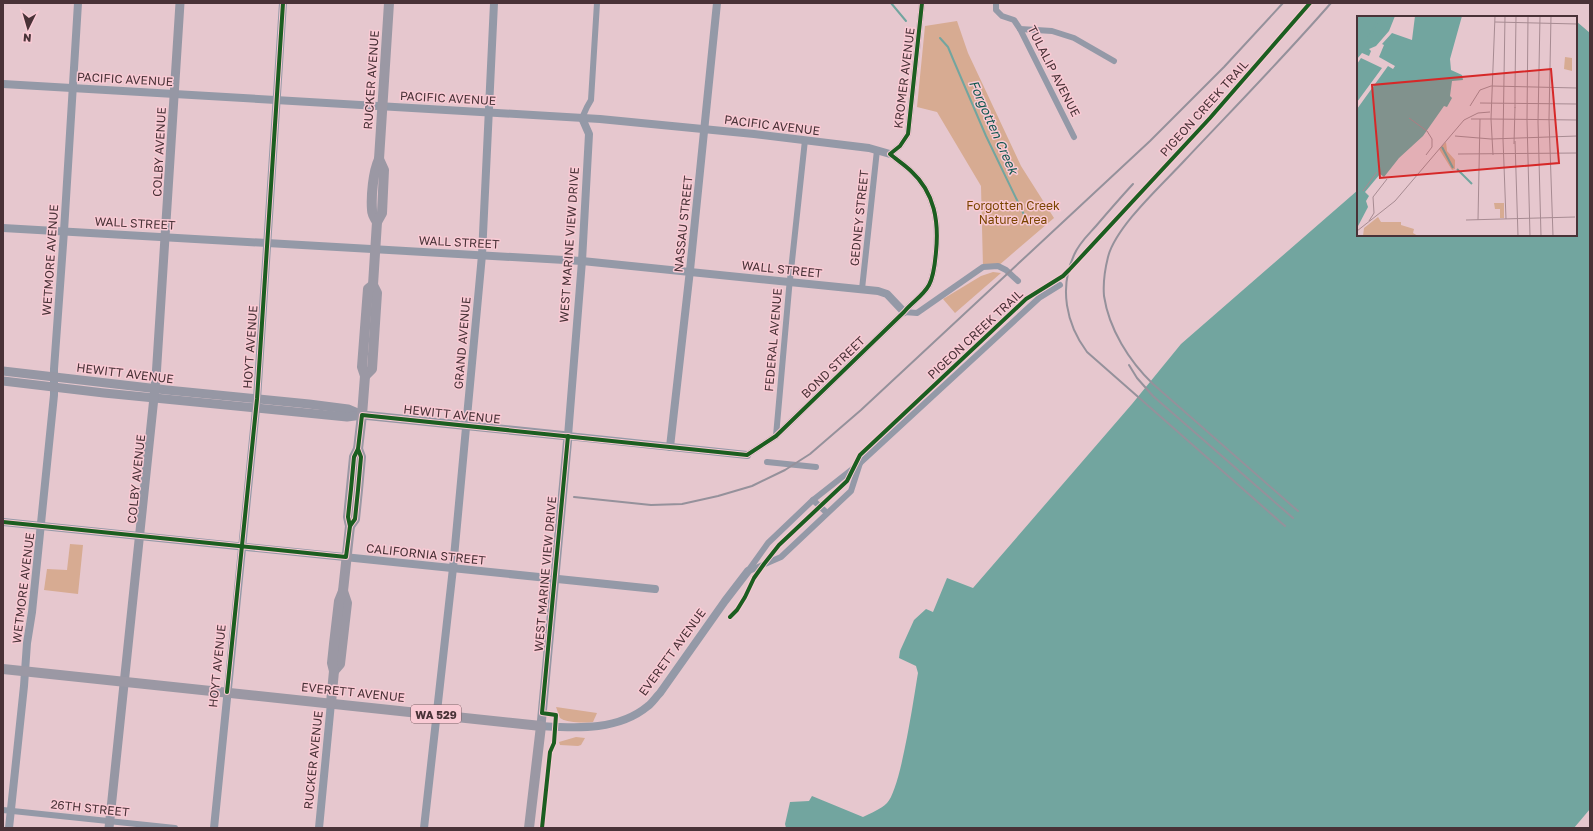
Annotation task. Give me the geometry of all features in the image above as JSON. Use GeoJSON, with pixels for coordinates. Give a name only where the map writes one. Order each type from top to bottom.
{"type":"FeatureCollection","features":[{"type":"Feature","properties":{"kind":"main road","name":"COLBY AVENUE"},"geometry":{"type":"LineString","coordinates":[[109,825],[155,393],[180,3]]}},
{"type":"Feature","properties":{"kind":"main road","name":"RUCKER AVENUE"},"geometry":{"type":"LineString","coordinates":[[331,703],[334,671],[332,663],[339,601],[343,591],[350,526],[355,518],[361,457],[358,449],[365,376],[372,369],[377,292],[373,285],[377,222],[372,212],[374,168],[379,159],[389,3]]}},
{"type":"Feature","properties":{"kind":"main road","name":"HEWITT AVENUE"},"geometry":{"type":"LineString","coordinates":[[3,371],[54,377],[155,393]]}},
{"type":"Feature","properties":{"kind":"main road","name":"HEWITT AVENUE"},"geometry":{"type":"LineString","coordinates":[[3,381],[55,388],[155,393],[256,403],[347,417],[362,415],[568,436]]}},
{"type":"Feature","properties":{"kind":"main road","name":"WEST MARINE VIEW DRIVE"},"geometry":{"type":"LineString","coordinates":[[530,828],[568,436]]}},
{"type":"Feature","properties":{"kind":"main road","name":"EVERETT AVENUE"},"geometry":{"type":"LineString","coordinates":[[3,669],[541,726]]}},
{"type":"Feature","properties":{"kind":"street","name":"WETMORE AVENUE"},"geometry":{"type":"LineString","coordinates":[[9,828],[7,810],[32,612],[55,388],[54,377],[78,3]]}},
{"type":"Feature","properties":{"kind":"street","name":"HOYT AVENUE"},"geometry":{"type":"LineString","coordinates":[[214,828],[256,403],[278,100],[283,3]]}},
{"type":"Feature","properties":{"kind":"street","name":"GRAND AVENUE"},"geometry":{"type":"LineString","coordinates":[[424,828],[453,568],[482,255],[494,3]]}},
{"type":"Feature","properties":{"kind":"street"},"geometry":{"type":"LineString","coordinates":[[582,118],[591,100],[596,3]]}},
{"type":"Feature","properties":{"kind":"street","name":"NASSAU STREET"},"geometry":{"type":"LineString","coordinates":[[670,447],[690,272],[717,3]]}},
{"type":"Feature","properties":{"kind":"street","name":"KROMER AVENUE"},"geometry":{"type":"LineString","coordinates":[[890,154],[900,146],[908,134],[922,3]]}},
{"type":"Feature","properties":{"kind":"street","name":"TULALIP AVENUE"},"geometry":{"type":"LineString","coordinates":[[996,3],[996,10],[1002,16],[1014,20],[1020,28],[1074,137]]}},
{"type":"Feature","properties":{"kind":"street"},"geometry":{"type":"LineString","coordinates":[[1020,28],[1052,31],[1074,38],[1114,61]]}},
{"type":"Feature","properties":{"kind":"street","name":"PACIFIC AVENUE"},"geometry":{"type":"LineString","coordinates":[[3,84],[582,118],[805,140],[869,148],[890,154]]}},
{"type":"Feature","properties":{"kind":"street","name":"WEST MARINE VIEW DRIVE"},"geometry":{"type":"LineString","coordinates":[[568,436],[582,261],[589,134],[582,118]]}},
{"type":"Feature","properties":{"kind":"street","name":"FEDERAL AVENUE"},"geometry":{"type":"LineString","coordinates":[[776,436],[805,140]]}},
{"type":"Feature","properties":{"kind":"street","name":"GEDNEY STREET"},"geometry":{"type":"LineString","coordinates":[[862,289],[877,150]]}},
{"type":"Feature","properties":{"kind":"street"},"geometry":{"type":"LineString","coordinates":[[890,154],[911,171],[926,188],[934,207],[937,226],[935,264],[930,284],[922,295],[910,304],[904,312]]}},
{"type":"Feature","properties":{"kind":"street","name":"WALL STREET"},"geometry":{"type":"LineString","coordinates":[[3,228],[582,261],[878,291],[886,294],[904,312]]}},
{"type":"Feature","properties":{"kind":"street"},"geometry":{"type":"LineString","coordinates":[[904,312],[917,313],[983,267],[998,266],[1006,270],[1018,281]]}},
{"type":"Feature","properties":{"kind":"street"},"geometry":{"type":"LineString","coordinates":[[748,571],[768,543],[813,500],[860,463],[1038,298],[1060,285]]}},
{"type":"Feature","properties":{"kind":"street","name":"BOND STREET"},"geometry":{"type":"LineString","coordinates":[[776,436],[904,312]]}},
{"type":"Feature","properties":{"kind":"street","name":"HEWITT AVENUE"},"geometry":{"type":"LineString","coordinates":[[568,436],[747,455]]}},
{"type":"Feature","properties":{"kind":"street"},"geometry":{"type":"LineString","coordinates":[[747,455],[776,436]]}},
{"type":"Feature","properties":{"kind":"street"},"geometry":{"type":"LineString","coordinates":[[767,462],[816,467]]}},
{"type":"Feature","properties":{"kind":"street"},"geometry":{"type":"LineString","coordinates":[[748,571],[780,557],[851,491],[860,463]]}},
{"type":"Feature","properties":{"kind":"street"},"geometry":{"type":"LineString","coordinates":[[813,500],[827,513]]}},
{"type":"Feature","properties":{"kind":"street","name":"CALIFORNIA STREET"},"geometry":{"type":"LineString","coordinates":[[3,522],[655,590]]}},
{"type":"Feature","properties":{"kind":"street","name":"EVERETT AVENUE"},"geometry":{"type":"LineString","coordinates":[[541,726],[581,728],[614,724],[648,707],[660,693],[748,571]]}},
{"type":"Feature","properties":{"kind":"street","name":"RUCKER AVENUE"},"geometry":{"type":"LineString","coordinates":[[319,828],[331,703]]}},
{"type":"Feature","properties":{"kind":"street","name":"26TH STREET"},"geometry":{"type":"LineString","coordinates":[[7,810],[109,825],[175,828]]}},
{"type":"Feature","properties":{"kind":"green space","name":"Forgotten Creek Nature Area"},"geometry":{"type":"Polygon","coordinates":[[[957,21],[968,53],[1021,166],[1054,218],[998,266],[983,267],[981,186],[937,112],[917,107],[925,26],[957,21]]]}},
{"type":"Feature","properties":{"kind":"green space"},"geometry":{"type":"Polygon","coordinates":[[[993,272],[1001,273],[955,313],[943,299],[981,276],[993,272]]]}},
{"type":"Feature","properties":{"kind":"green space"},"geometry":{"type":"Polygon","coordinates":[[[70,544],[83,545],[78,594],[44,590],[47,569],[67,570],[70,544]]]}},
{"type":"Feature","properties":{"kind":"green space"},"geometry":{"type":"Polygon","coordinates":[[[556,707],[597,713],[593,722],[571,722],[560,718],[556,707]]]}},
{"type":"Feature","properties":{"kind":"green space"},"geometry":{"type":"Polygon","coordinates":[[[576,737],[585,738],[581,745],[560,745],[559,742],[576,737]]]}},
{"type":"Feature","properties":{"kind":"water"},"geometry":{"type":"Polygon","coordinates":[[[1577,22],[1590,33],[1590,809],[1574,828],[786,828],[785,824],[790,802],[809,801],[812,796],[863,817],[887,803],[892,794],[902,762],[918,673],[916,666],[899,658],[900,651],[914,620],[926,609],[933,612],[947,578],[973,588],[1132,404],[1181,344],[1357,191],[1357,236],[1577,236],[1577,22]]]}},
{"type":"Feature","properties":{"kind":"waterway","name":"Forgotten Creek"},"geometry":{"type":"LineString","coordinates":[[891,3],[906,21]]}},
{"type":"Feature","properties":{"kind":"waterway","name":"Forgotten Creek"},"geometry":{"type":"LineString","coordinates":[[940,38],[948,47],[986,136],[1029,225]]}},
{"type":"Feature","properties":{"kind":"railway"},"geometry":{"type":"LineString","coordinates":[[574,497],[651,505],[682,504],[718,496],[752,486],[785,470],[810,454],[861,410],[1150,141],[1224,67],[1283,3]]}},
{"type":"Feature","properties":{"kind":"railway"},"geometry":{"type":"LineString","coordinates":[[1298,511],[1144,375],[1128,355],[1115,332],[1110,320],[1104,296],[1104,282],[1108,257],[1120,232],[1130,219],[1277,63],[1331,3]]}},
{"type":"Feature","properties":{"kind":"railway"},"geometry":{"type":"LineString","coordinates":[[1133,184],[1084,239],[1078,247],[1069,267],[1066,293],[1067,305],[1074,330],[1087,352],[1285,526]]}},
{"type":"Feature","properties":{"kind":"railway"},"geometry":{"type":"LineString","coordinates":[[1129,365],[1137,378],[1153,396],[1293,518]]}},
{"type":"Feature","properties":{"kind":"cycle path"},"geometry":{"type":"LineString","coordinates":[[227,692],[257,399],[283,3]]}},
{"type":"Feature","properties":{"kind":"cycle path"},"geometry":{"type":"LineString","coordinates":[[3,522],[346,557],[350,526],[348,517],[354,457],[358,449],[362,415],[747,455],[776,436],[921,296],[931,281],[935,265],[937,241],[934,208],[919,180],[909,169],[890,154],[900,146],[908,134],[922,3]]}},
{"type":"Feature","properties":{"kind":"cycle path","name":"PIGEON CREEK TRAIL"},"geometry":{"type":"LineString","coordinates":[[730,617],[737,610],[754,578],[779,545],[847,481],[860,455],[1026,299],[1063,276],[1069,270],[1210,118],[1310,3]]}},
{"type":"Feature","properties":{"kind":"cycle path"},"geometry":{"type":"LineString","coordinates":[[542,828],[550,752],[554,743],[556,715],[542,713],[568,436]]}},
{"type":"Feature","properties":{"kind":"cycle path"},"geometry":{"type":"LineString","coordinates":[[350,526],[355,519],[361,457],[358,449]]}}]}
